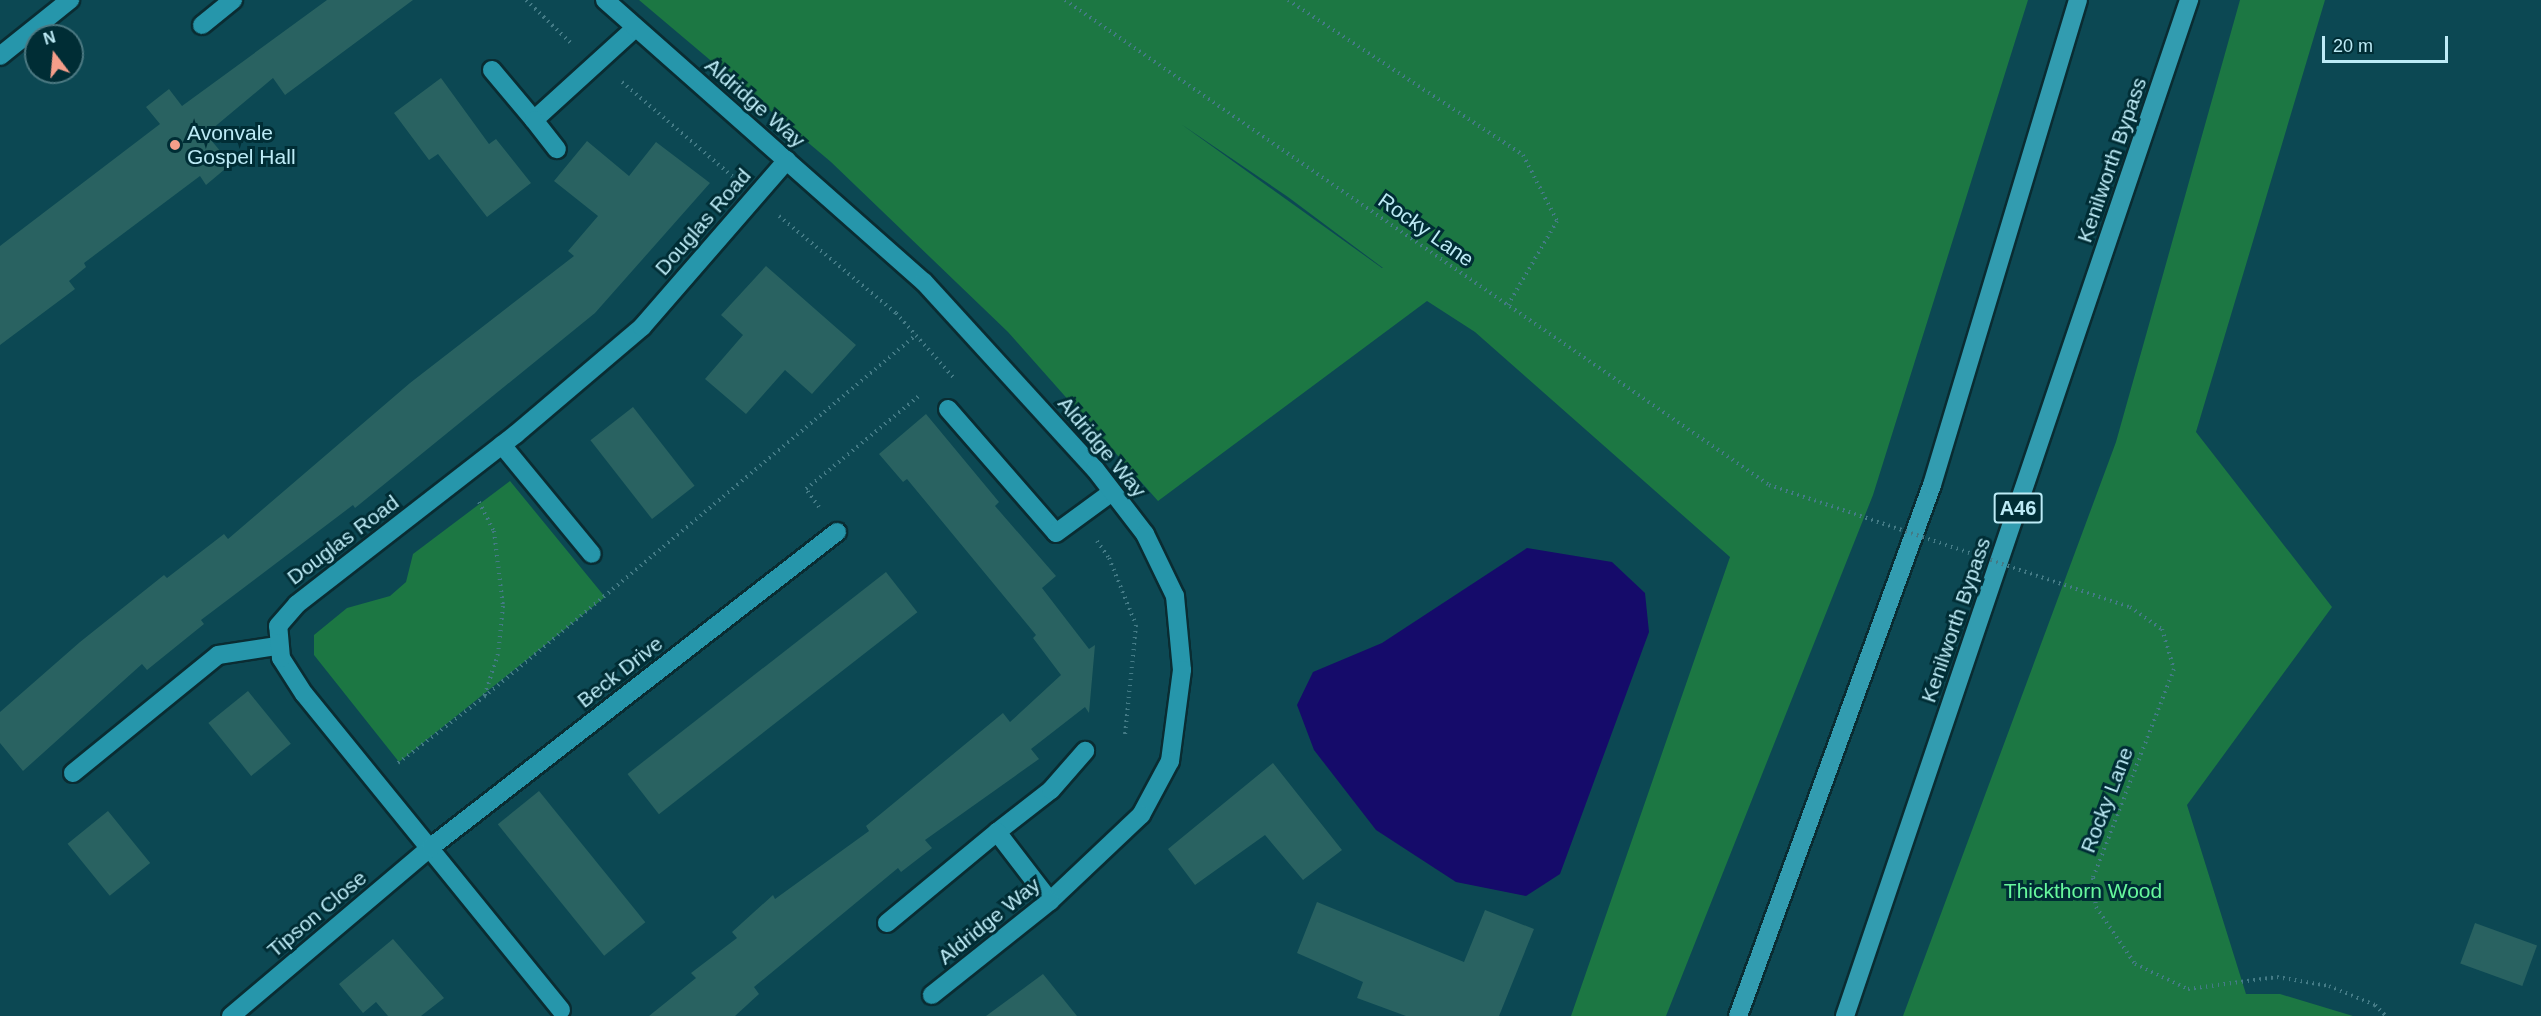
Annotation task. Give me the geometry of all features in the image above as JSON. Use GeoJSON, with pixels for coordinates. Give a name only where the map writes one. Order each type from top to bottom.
{"type":"FeatureCollection","features":[{"type":"Feature","properties":{"kind":"highway"},"geometry":{"type":"LineString","coordinates":[[1738,1016],[1932,484],[2078,0]]}},
{"type":"Feature","properties":{"kind":"highway","name":"Kenilworth Bypass"},"geometry":{"type":"LineString","coordinates":[[1845,1016],[2189,0]]}},
{"type":"Feature","properties":{"kind":"street"},"geometry":{"type":"LineString","coordinates":[[0,56],[70,0]]}},
{"type":"Feature","properties":{"kind":"street"},"geometry":{"type":"LineString","coordinates":[[202,25],[233,0]]}},
{"type":"Feature","properties":{"kind":"street","name":"Aldridge Way"},"geometry":{"type":"LineString","coordinates":[[605,0],[924,282],[1112,492],[1146,534],[1175,596],[1182,670],[1170,761],[1141,815],[1050,901],[932,995]]}},
{"type":"Feature","properties":{"kind":"street"},"geometry":{"type":"LineString","coordinates":[[534,120],[636,28]]}},
{"type":"Feature","properties":{"kind":"street"},"geometry":{"type":"LineString","coordinates":[[492,70],[557,148]]}},
{"type":"Feature","properties":{"kind":"street","name":"Douglas Road"},"geometry":{"type":"LineString","coordinates":[[277,646],[278,626],[286,613],[502,445],[642,327],[787,160]]}},
{"type":"Feature","properties":{"kind":"street"},"geometry":{"type":"LineString","coordinates":[[948,410],[1056,533],[1112,492]]}},
{"type":"Feature","properties":{"kind":"street"},"geometry":{"type":"LineString","coordinates":[[502,445],[592,554]]}},
{"type":"Feature","properties":{"kind":"street","name":"Beck Drive"},"geometry":{"type":"LineString","coordinates":[[431,847],[837,532]]}},
{"type":"Feature","properties":{"kind":"street"},"geometry":{"type":"LineString","coordinates":[[73,773],[218,655],[277,646],[304,693],[561,1010]]}},
{"type":"Feature","properties":{"kind":"street"},"geometry":{"type":"LineString","coordinates":[[887,924],[1051,790],[1085,751]]}},
{"type":"Feature","properties":{"kind":"street"},"geometry":{"type":"LineString","coordinates":[[998,832],[1050,901]]}},
{"type":"Feature","properties":{"kind":"street","name":"Tipson Close"},"geometry":{"type":"LineString","coordinates":[[231,1016],[431,847]]}},
{"type":"Feature","properties":{"kind":"path","name":"Rocky Lane"},"geometry":{"type":"LineString","coordinates":[[1065,0],[1769,485],[2130,607],[2162,629],[2174,669],[2093,878],[2096,907],[2135,964],[2188,989],[2277,977],[2329,986],[2375,1005],[2386,1016]]}},
{"type":"Feature","properties":{"kind":"path"},"geometry":{"type":"LineString","coordinates":[[1288,0],[1523,155],[1557,221],[1508,305]]}},
{"type":"Feature","properties":{"kind":"path"},"geometry":{"type":"LineString","coordinates":[[376,780],[484,697],[916,335]]}},
{"type":"Feature","properties":{"kind":"path"},"geometry":{"type":"LineString","coordinates":[[939,378],[948,371]]}},
{"type":"Feature","properties":{"kind":"path"},"geometry":{"type":"LineString","coordinates":[[837,532],[806,489],[930,386]]}},
{"type":"Feature","properties":{"kind":"path"},"geometry":{"type":"LineString","coordinates":[[459,479],[481,504],[494,531],[501,567],[498,654],[484,697]]}},
{"type":"Feature","properties":{"kind":"green space"},"geometry":{"type":"Polygon","coordinates":[[[639,0],[2028,0],[1873,495],[1666,1016],[1571,1016],[1730,557],[1475,332],[1427,301],[1158,501],[1008,332],[831,162],[639,0]],[[1181,124],[1383,268],[1288,197],[1181,124]]]}},
{"type":"Feature","properties":{"kind":"green space","name":"Thickthorn Wood"},"geometry":{"type":"Polygon","coordinates":[[[2240,0],[2325,0],[2196,432],[2332,607],[2187,805],[2246,994],[2280,994],[2353,1016],[1903,1016],[2116,442],[2240,0]]]}},
{"type":"Feature","properties":{"kind":"green space"},"geometry":{"type":"Polygon","coordinates":[[[510,481],[605,597],[399,762],[314,655],[314,635],[347,608],[390,596],[406,582],[413,554],[510,481]]]}},
{"type":"Feature","properties":{"kind":"shaded area"},"geometry":{"type":"Polygon","coordinates":[[[1527,548],[1612,562],[1645,593],[1649,632],[1560,874],[1526,896],[1456,882],[1376,830],[1314,750],[1297,705],[1313,672],[1382,643],[1527,548]]]}},
{"type":"Feature","properties":{"kind":"building"},"geometry":{"type":"Polygon","coordinates":[[[327,0],[413,0],[285,95],[273,78],[206,134],[231,164],[206,185],[200,176],[84,263],[86,267],[69,281],[75,289],[0,345],[0,246],[160,124],[146,107],[169,89],[182,106],[327,0]]]}},
{"type":"Feature","properties":{"kind":"building"},"geometry":{"type":"Polygon","coordinates":[[[441,78],[489,144],[496,139],[531,183],[487,217],[438,154],[429,160],[394,113],[441,78]]]}},
{"type":"Feature","properties":{"kind":"building"},"geometry":{"type":"Polygon","coordinates":[[[587,141],[629,176],[656,142],[710,183],[595,313],[355,508],[353,505],[201,620],[204,624],[147,670],[142,664],[23,771],[0,743],[0,712],[80,642],[164,575],[167,578],[224,534],[228,539],[410,383],[574,256],[568,251],[598,216],[554,181],[587,141]]]}},
{"type":"Feature","properties":{"kind":"building"},"geometry":{"type":"Polygon","coordinates":[[[766,266],[856,345],[812,394],[785,370],[746,414],[705,379],[743,335],[721,315],[766,266]]]}},
{"type":"Feature","properties":{"kind":"building"},"geometry":{"type":"Polygon","coordinates":[[[633,407],[695,486],[652,519],[590,440],[633,407]]]}},
{"type":"Feature","properties":{"kind":"building"},"geometry":{"type":"Polygon","coordinates":[[[926,414],[999,502],[995,506],[1056,576],[1042,588],[1089,649],[1095,645],[1089,713],[1085,707],[1031,749],[1039,759],[925,840],[932,848],[901,872],[898,868],[754,987],[759,994],[735,1016],[649,1016],[696,978],[691,973],[737,938],[732,932],[773,895],[775,899],[869,831],[866,826],[1003,713],[1010,722],[1061,675],[1033,638],[1036,635],[907,479],[903,482],[879,454],[926,414]]]}},
{"type":"Feature","properties":{"kind":"building"},"geometry":{"type":"Polygon","coordinates":[[[886,572],[917,612],[659,814],[628,774],[886,572]]]}},
{"type":"Feature","properties":{"kind":"building"},"geometry":{"type":"Polygon","coordinates":[[[248,691],[291,744],[251,776],[208,723],[248,691]]]}},
{"type":"Feature","properties":{"kind":"building"},"geometry":{"type":"Polygon","coordinates":[[[1273,763],[1342,850],[1303,880],[1265,835],[1195,885],[1168,849],[1273,763]]]}},
{"type":"Feature","properties":{"kind":"building"},"geometry":{"type":"Polygon","coordinates":[[[539,791],[645,922],[604,956],[498,824],[539,791]]]}},
{"type":"Feature","properties":{"kind":"building"},"geometry":{"type":"Polygon","coordinates":[[[108,811],[150,863],[110,896],[68,844],[108,811]]]}},
{"type":"Feature","properties":{"kind":"building"},"geometry":{"type":"Polygon","coordinates":[[[1317,902],[1464,962],[1485,910],[1534,929],[1499,1016],[1406,1016],[1357,998],[1363,982],[1297,953],[1317,902]]]}},
{"type":"Feature","properties":{"kind":"building"},"geometry":{"type":"Polygon","coordinates":[[[2475,923],[2537,946],[2522,986],[2460,963],[2475,923]]]}},
{"type":"Feature","properties":{"kind":"building"},"geometry":{"type":"Polygon","coordinates":[[[393,939],[444,998],[421,1016],[388,1016],[376,1002],[363,1013],[339,984],[393,939]]]}},
{"type":"Feature","properties":{"kind":"building"},"geometry":{"type":"Polygon","coordinates":[[[1043,974],[1077,1016],[986,1016],[1043,974]]]}},
{"type":"Feature","properties":{"kind":"place","name":"Avonvale Gospel Hall"},"geometry":{"type":"Point","coordinates":[175,145]}}]}
